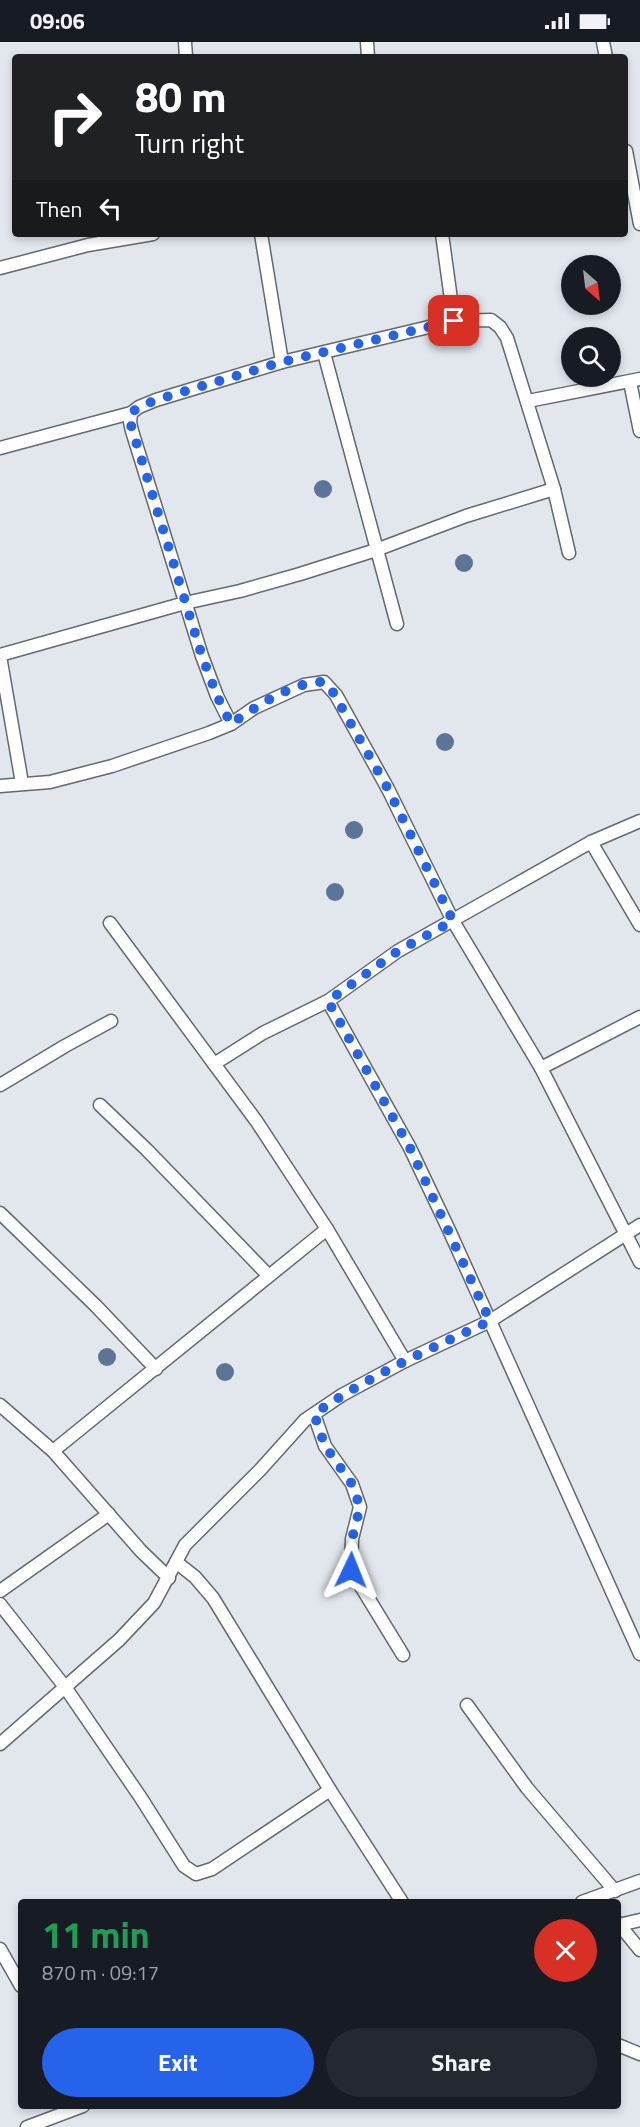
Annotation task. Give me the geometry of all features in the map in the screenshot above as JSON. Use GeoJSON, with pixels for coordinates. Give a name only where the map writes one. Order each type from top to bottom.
{"type":"FeatureCollection","features":[{"type":"Feature","properties":{"kind":"street"},"geometry":{"type":"LineString","coordinates":[[632,169],[640,224]]}},
{"type":"Feature","properties":{"kind":"street"},"geometry":{"type":"LineString","coordinates":[[0,268],[88,245],[135,237]]}},
{"type":"Feature","properties":{"kind":"street"},"geometry":{"type":"LineString","coordinates":[[261,237],[282,362]]}},
{"type":"Feature","properties":{"kind":"street"},"geometry":{"type":"LineString","coordinates":[[442,237],[454,321]]}},
{"type":"Feature","properties":{"kind":"street"},"geometry":{"type":"LineString","coordinates":[[0,448],[131,413],[156,400],[282,362],[454,321],[491,320],[500,327],[507,338],[554,489],[570,553]]}},
{"type":"Feature","properties":{"kind":"street"},"geometry":{"type":"LineString","coordinates":[[324,353],[397,624]]}},
{"type":"Feature","properties":{"kind":"street"},"geometry":{"type":"LineString","coordinates":[[528,401],[635,381],[640,431]]}},
{"type":"Feature","properties":{"kind":"street"},"geometry":{"type":"LineString","coordinates":[[131,413],[132,431],[202,656],[217,696],[231,724]]}},
{"type":"Feature","properties":{"kind":"street"},"geometry":{"type":"LineString","coordinates":[[22,783],[0,656],[185,603],[240,591],[376,550],[466,516],[554,489]]}},
{"type":"Feature","properties":{"kind":"street"},"geometry":{"type":"LineString","coordinates":[[0,786],[50,782],[112,766],[231,724],[254,708],[304,685],[324,682],[330,687],[388,789],[453,921],[541,1068],[640,1262]]}},
{"type":"Feature","properties":{"kind":"street"},"geometry":{"type":"LineString","coordinates":[[214,1064],[262,1033],[328,1001],[398,951],[591,842],[640,821]]}},
{"type":"Feature","properties":{"kind":"street"},"geometry":{"type":"LineString","coordinates":[[591,842],[640,925]]}},
{"type":"Feature","properties":{"kind":"street"},"geometry":{"type":"LineString","coordinates":[[110,923],[257,1122],[327,1229],[405,1361]]}},
{"type":"Feature","properties":{"kind":"street"},"geometry":{"type":"LineString","coordinates":[[328,1001],[410,1148],[640,1654]]}},
{"type":"Feature","properties":{"kind":"street"},"geometry":{"type":"LineString","coordinates":[[541,1068],[640,1017]]}},
{"type":"Feature","properties":{"kind":"street"},"geometry":{"type":"LineString","coordinates":[[0,1085],[64,1046],[111,1022]]}},
{"type":"Feature","properties":{"kind":"street"},"geometry":{"type":"LineString","coordinates":[[100,1105],[268,1275]]}},
{"type":"Feature","properties":{"kind":"street"},"geometry":{"type":"LineString","coordinates":[[0,1213],[96,1306],[156,1369]]}},
{"type":"Feature","properties":{"kind":"street"},"geometry":{"type":"LineString","coordinates":[[0,1744],[119,1640],[154,1603],[185,1545],[260,1470],[305,1420],[342,1395],[405,1361],[490,1321],[640,1225]]}},
{"type":"Feature","properties":{"kind":"street"},"geometry":{"type":"LineString","coordinates":[[53,1451],[327,1229]]}},
{"type":"Feature","properties":{"kind":"street"},"geometry":{"type":"LineString","coordinates":[[0,1405],[53,1451],[141,1551],[169,1578]]}},
{"type":"Feature","properties":{"kind":"street"},"geometry":{"type":"LineString","coordinates":[[314,1414],[325,1446],[352,1484],[360,1507],[352,1539],[351,1570],[403,1655]]}},
{"type":"Feature","properties":{"kind":"street"},"geometry":{"type":"LineString","coordinates":[[0,1591],[109,1514]]}},
{"type":"Feature","properties":{"kind":"street"},"geometry":{"type":"LineString","coordinates":[[176,1562],[195,1577],[213,1598],[330,1790],[400,1899]]}},
{"type":"Feature","properties":{"kind":"street"},"geometry":{"type":"LineString","coordinates":[[0,1604],[65,1688],[141,1798],[184,1866],[196,1874],[212,1869],[330,1790]]}},
{"type":"Feature","properties":{"kind":"street"},"geometry":{"type":"LineString","coordinates":[[468,1705],[527,1788],[615,1891]]}},
{"type":"Feature","properties":{"kind":"street"},"geometry":{"type":"LineString","coordinates":[[598,1899],[640,1881]]}},
{"type":"Feature","properties":{"kind":"street"},"geometry":{"type":"LineString","coordinates":[[621,1924],[640,1920]]}},
{"type":"Feature","properties":{"kind":"street"},"geometry":{"type":"LineString","coordinates":[[621,1926],[640,1950]]}},
{"type":"Feature","properties":{"kind":"street"},"geometry":{"type":"LineString","coordinates":[[0,1949],[18,1981]]}},
{"type":"Feature","properties":{"kind":"street"},"geometry":{"type":"LineString","coordinates":[[621,2046],[640,2054]]}},
{"type":"Feature","properties":{"kind":"street"},"geometry":{"type":"LineString","coordinates":[[27,2127],[75,2109]]}},
{"type":"Feature","properties":{"kind":"building"},"geometry":{"type":"Polygon","coordinates":[[[323,480],[329,483],[332,489],[329,495],[323,498],[317,495],[314,489],[317,483],[323,480]]]}},
{"type":"Feature","properties":{"kind":"building"},"geometry":{"type":"Polygon","coordinates":[[[464,554],[470,557],[473,563],[470,569],[464,572],[458,569],[455,563],[458,557],[464,554]]]}},
{"type":"Feature","properties":{"kind":"building"},"geometry":{"type":"Polygon","coordinates":[[[445,733],[451,736],[454,742],[451,748],[445,751],[439,748],[436,742],[439,736],[445,733]]]}},
{"type":"Feature","properties":{"kind":"building"},"geometry":{"type":"Polygon","coordinates":[[[354,821],[360,824],[363,830],[360,836],[354,839],[348,836],[345,830],[348,824],[354,821]]]}},
{"type":"Feature","properties":{"kind":"building"},"geometry":{"type":"Polygon","coordinates":[[[335,883],[341,886],[344,892],[341,898],[335,901],[329,898],[326,892],[329,886],[335,883]]]}},
{"type":"Feature","properties":{"kind":"building"},"geometry":{"type":"Polygon","coordinates":[[[107,1348],[113,1351],[116,1357],[113,1363],[107,1366],[101,1363],[98,1357],[101,1351],[107,1348]]]}},
{"type":"Feature","properties":{"kind":"building"},"geometry":{"type":"Polygon","coordinates":[[[225,1363],[231,1366],[234,1372],[231,1378],[225,1381],[219,1378],[216,1372],[219,1366],[225,1363]]]}},
{"type":"Feature","properties":{"kind":"route"},"geometry":{"type":"LineString","coordinates":[[351,1570],[352,1539],[360,1507],[352,1484],[325,1446],[314,1414],[342,1395],[405,1361],[490,1321],[410,1148],[328,1001],[398,951],[453,921],[388,789],[330,687],[324,682],[304,685],[254,708],[231,724],[217,696],[202,656],[158,520],[130,422],[131,413],[156,400],[282,362],[454,321]]}}]}
